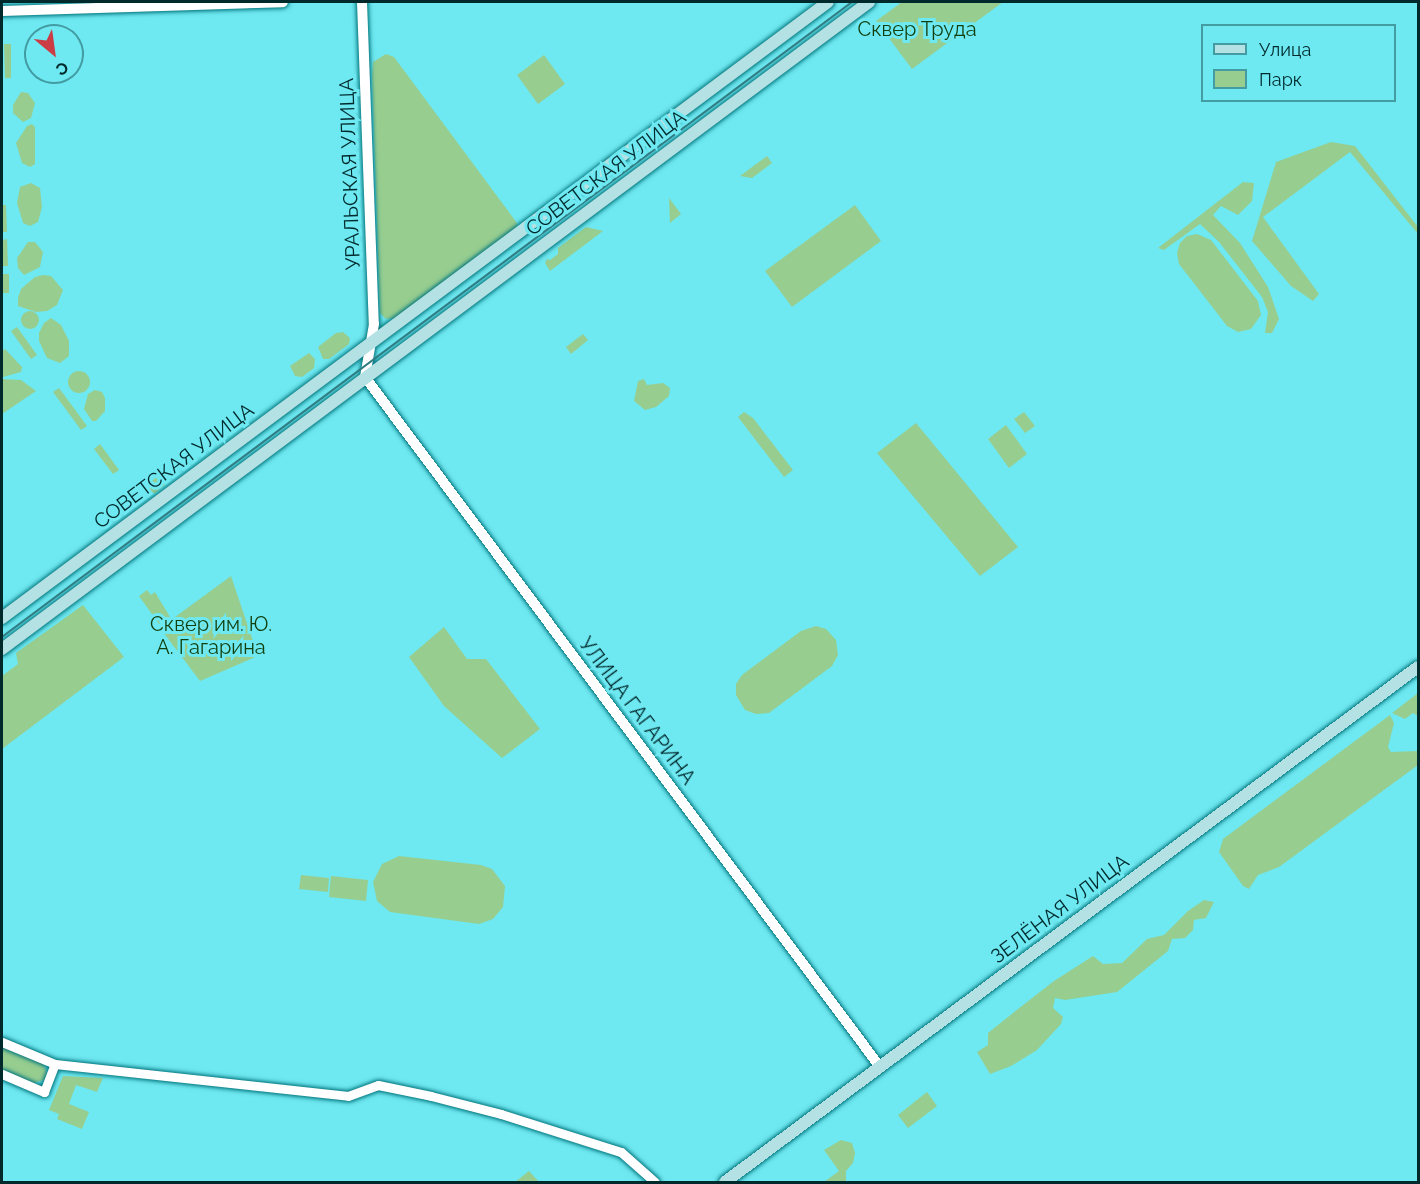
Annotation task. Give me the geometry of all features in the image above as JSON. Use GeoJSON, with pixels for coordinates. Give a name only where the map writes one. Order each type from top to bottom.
{"type":"FeatureCollection","features":[{"type":"Feature","properties":{"kind":"main road","name":"СОВЕТСКАЯ УЛИЦА"},"geometry":{"type":"LineString","coordinates":[[2,618],[828,2]]}},
{"type":"Feature","properties":{"kind":"main road","name":"СОВЕТСКАЯ УЛИЦА"},"geometry":{"type":"LineString","coordinates":[[2,649],[869,2]]}},
{"type":"Feature","properties":{"kind":"main road","name":"ЗЕЛЁНАЯ УЛИЦА"},"geometry":{"type":"LineString","coordinates":[[726,1182],[1419,667]]}},
{"type":"Feature","properties":{"kind":"street"},"geometry":{"type":"LineString","coordinates":[[2,10],[283,2]]}},
{"type":"Feature","properties":{"kind":"street","name":"УРАЛЬСКАЯ УЛИЦА"},"geometry":{"type":"LineString","coordinates":[[362,2],[374,312],[370,345]]}},
{"type":"Feature","properties":{"kind":"street"},"geometry":{"type":"LineString","coordinates":[[365,377],[370,345]]}},
{"type":"Feature","properties":{"kind":"street","name":"УЛИЦА ГАГАРИНА"},"geometry":{"type":"LineString","coordinates":[[365,377],[880,1067]]}},
{"type":"Feature","properties":{"kind":"street"},"geometry":{"type":"LineString","coordinates":[[2,1042],[56,1064],[348,1096],[378,1085],[501,1114],[621,1152],[655,1182]]}},
{"type":"Feature","properties":{"kind":"street"},"geometry":{"type":"LineString","coordinates":[[2,1074],[44,1092],[56,1064]]}},
{"type":"Feature","properties":{"kind":"green space","name":"Сквер Труда"},"geometry":{"type":"Polygon","coordinates":[[[902,2],[1003,2],[912,69],[876,21],[902,2]]]}},
{"type":"Feature","properties":{"kind":"green space"},"geometry":{"type":"Polygon","coordinates":[[[4,44],[11,44],[11,78],[5,78],[4,44]]]}},
{"type":"Feature","properties":{"kind":"green space"},"geometry":{"type":"Polygon","coordinates":[[[386,54],[394,57],[517,223],[516,229],[396,318],[386,319],[380,313],[372,76],[373,62],[386,54]]]}},
{"type":"Feature","properties":{"kind":"green space"},"geometry":{"type":"Polygon","coordinates":[[[544,55],[565,84],[538,104],[517,75],[544,55]]]}},
{"type":"Feature","properties":{"kind":"green space"},"geometry":{"type":"Polygon","coordinates":[[[21,92],[28,93],[35,103],[31,118],[23,122],[13,113],[13,105],[21,92]]]}},
{"type":"Feature","properties":{"kind":"green space"},"geometry":{"type":"Polygon","coordinates":[[[32,124],[35,127],[35,164],[30,167],[22,163],[16,143],[27,126],[32,124]]]}},
{"type":"Feature","properties":{"kind":"green space"},"geometry":{"type":"Polygon","coordinates":[[[1331,142],[1355,146],[1418,227],[1418,234],[1350,152],[1263,217],[1319,294],[1313,301],[1291,286],[1252,241],[1276,162],[1331,142]]]}},
{"type":"Feature","properties":{"kind":"green space"},"geometry":{"type":"Polygon","coordinates":[[[767,156],[772,163],[752,178],[740,176],[767,156]]]}},
{"type":"Feature","properties":{"kind":"green space"},"geometry":{"type":"Polygon","coordinates":[[[1243,182],[1254,183],[1252,201],[1238,215],[1221,206],[1213,215],[1240,243],[1268,287],[1279,319],[1272,333],[1265,333],[1268,312],[1262,297],[1219,242],[1200,224],[1164,250],[1158,248],[1243,182]]]}},
{"type":"Feature","properties":{"kind":"green space"},"geometry":{"type":"Polygon","coordinates":[[[31,183],[40,188],[42,207],[38,222],[30,226],[23,223],[17,203],[20,187],[31,183]]]}},
{"type":"Feature","properties":{"kind":"green space"},"geometry":{"type":"Polygon","coordinates":[[[669,198],[681,214],[670,223],[669,198]]]}},
{"type":"Feature","properties":{"kind":"green space"},"geometry":{"type":"Polygon","coordinates":[[[2,205],[6,205],[7,232],[2,232],[2,205]]]}},
{"type":"Feature","properties":{"kind":"green space"},"geometry":{"type":"Polygon","coordinates":[[[855,205],[881,241],[792,307],[765,271],[855,205]]]}},
{"type":"Feature","properties":{"kind":"green space"},"geometry":{"type":"Polygon","coordinates":[[[586,227],[603,231],[550,271],[545,263],[547,259],[550,260],[558,254],[558,248],[586,227]]]}},
{"type":"Feature","properties":{"kind":"green space"},"geometry":{"type":"Polygon","coordinates":[[[1197,234],[1211,240],[1258,301],[1261,315],[1251,329],[1238,332],[1227,326],[1179,264],[1177,253],[1180,243],[1187,236],[1197,234]]]}},
{"type":"Feature","properties":{"kind":"green space"},"geometry":{"type":"Polygon","coordinates":[[[7,239],[8,266],[2,266],[2,240],[7,239]]]}},
{"type":"Feature","properties":{"kind":"green space"},"geometry":{"type":"Polygon","coordinates":[[[28,242],[35,242],[43,252],[40,267],[24,275],[18,268],[17,258],[28,242]]]}},
{"type":"Feature","properties":{"kind":"green space"},"geometry":{"type":"Polygon","coordinates":[[[2,274],[9,274],[9,293],[2,293],[2,274]]]}},
{"type":"Feature","properties":{"kind":"green space"},"geometry":{"type":"Polygon","coordinates":[[[51,276],[63,290],[57,305],[47,311],[36,312],[18,306],[21,289],[35,277],[51,276]]]}},
{"type":"Feature","properties":{"kind":"green space"},"geometry":{"type":"Polygon","coordinates":[[[30,311],[36,314],[39,320],[36,326],[30,329],[24,326],[21,320],[24,314],[30,311]]]}},
{"type":"Feature","properties":{"kind":"green space"},"geometry":{"type":"Polygon","coordinates":[[[51,318],[61,325],[69,341],[69,356],[60,363],[47,358],[39,341],[39,333],[44,323],[51,318]]]}},
{"type":"Feature","properties":{"kind":"green space"},"geometry":{"type":"Polygon","coordinates":[[[17,327],[37,355],[31,359],[11,331],[17,327]]]}},
{"type":"Feature","properties":{"kind":"green space"},"geometry":{"type":"Polygon","coordinates":[[[343,332],[350,338],[349,344],[329,359],[323,359],[318,347],[336,333],[343,332]]]}},
{"type":"Feature","properties":{"kind":"green space"},"geometry":{"type":"Polygon","coordinates":[[[583,334],[588,340],[571,354],[566,347],[583,334]]]}},
{"type":"Feature","properties":{"kind":"green space"},"geometry":{"type":"Polygon","coordinates":[[[5,349],[22,367],[21,372],[3,377],[2,351],[5,349]]]}},
{"type":"Feature","properties":{"kind":"green space"},"geometry":{"type":"Polygon","coordinates":[[[309,353],[315,359],[314,368],[302,377],[295,376],[290,366],[309,353]]]}},
{"type":"Feature","properties":{"kind":"green space"},"geometry":{"type":"Polygon","coordinates":[[[79,371],[87,374],[90,382],[87,390],[79,393],[71,390],[68,382],[71,374],[79,371]]]}},
{"type":"Feature","properties":{"kind":"green space"},"geometry":{"type":"Polygon","coordinates":[[[2,379],[21,380],[36,391],[2,414],[2,379]]]}},
{"type":"Feature","properties":{"kind":"green space"},"geometry":{"type":"Polygon","coordinates":[[[644,379],[647,385],[663,383],[670,388],[669,396],[656,407],[645,410],[634,401],[638,381],[644,379]]]}},
{"type":"Feature","properties":{"kind":"green space"},"geometry":{"type":"Polygon","coordinates":[[[59,388],[87,426],[81,430],[53,392],[59,388]]]}},
{"type":"Feature","properties":{"kind":"green space"},"geometry":{"type":"Polygon","coordinates":[[[95,390],[102,392],[105,398],[105,411],[96,421],[92,421],[84,409],[88,394],[95,390]]]}},
{"type":"Feature","properties":{"kind":"green space"},"geometry":{"type":"Polygon","coordinates":[[[744,412],[753,418],[793,470],[784,477],[738,417],[744,412]]]}},
{"type":"Feature","properties":{"kind":"green space"},"geometry":{"type":"Polygon","coordinates":[[[1024,412],[1035,426],[1025,433],[1014,419],[1024,412]]]}},
{"type":"Feature","properties":{"kind":"green space"},"geometry":{"type":"Polygon","coordinates":[[[916,423],[1018,547],[980,576],[877,453],[916,423]]]}},
{"type":"Feature","properties":{"kind":"green space"},"geometry":{"type":"Polygon","coordinates":[[[1006,425],[1027,454],[1009,468],[988,439],[1006,425]]]}},
{"type":"Feature","properties":{"kind":"green space"},"geometry":{"type":"Polygon","coordinates":[[[100,444],[119,470],[113,474],[94,449],[100,444]]]}},
{"type":"Feature","properties":{"kind":"green space"},"geometry":{"type":"Polygon","coordinates":[[[161,474],[165,485],[155,493],[141,489],[161,474]]]}},
{"type":"Feature","properties":{"kind":"green space","name":"Сквер им. Ю. А. Гагарина"},"geometry":{"type":"Polygon","coordinates":[[[231,576],[258,656],[200,681],[160,628],[231,576]]]}},
{"type":"Feature","properties":{"kind":"green space"},"geometry":{"type":"Polygon","coordinates":[[[147,590],[151,595],[155,592],[170,617],[159,624],[139,596],[147,590]]]}},
{"type":"Feature","properties":{"kind":"green space"},"geometry":{"type":"Polygon","coordinates":[[[83,605],[124,657],[2,749],[2,676],[18,664],[16,653],[83,605]]]}},
{"type":"Feature","properties":{"kind":"green space"},"geometry":{"type":"Polygon","coordinates":[[[816,626],[826,629],[836,640],[838,655],[832,666],[769,713],[756,714],[745,710],[736,695],[736,684],[742,675],[801,631],[816,626]]]}},
{"type":"Feature","properties":{"kind":"green space"},"geometry":{"type":"Polygon","coordinates":[[[444,627],[467,659],[486,659],[540,729],[502,758],[444,706],[409,657],[444,627]]]}},
{"type":"Feature","properties":{"kind":"green space"},"geometry":{"type":"Polygon","coordinates":[[[1418,693],[1418,716],[1413,713],[1405,719],[1392,713],[1418,693]]]}},
{"type":"Feature","properties":{"kind":"green space"},"geometry":{"type":"Polygon","coordinates":[[[1390,715],[1394,723],[1388,747],[1391,752],[1418,751],[1418,765],[1279,867],[1258,875],[1249,889],[1243,886],[1219,852],[1223,839],[1390,715]]]}},
{"type":"Feature","properties":{"kind":"green space"},"geometry":{"type":"Polygon","coordinates":[[[399,856],[481,865],[492,869],[505,886],[503,907],[493,919],[479,924],[390,912],[377,901],[373,882],[382,864],[399,856]]]}},
{"type":"Feature","properties":{"kind":"green space"},"geometry":{"type":"Polygon","coordinates":[[[301,875],[329,878],[328,892],[299,889],[301,875]]]}},
{"type":"Feature","properties":{"kind":"green space"},"geometry":{"type":"Polygon","coordinates":[[[331,876],[368,880],[366,901],[329,897],[331,876]]]}},
{"type":"Feature","properties":{"kind":"green space"},"geometry":{"type":"Polygon","coordinates":[[[1204,900],[1214,902],[1206,918],[1194,920],[1193,930],[1185,938],[1172,939],[1168,951],[1117,992],[1065,1000],[1055,998],[1053,1008],[1063,1017],[1061,1024],[1037,1050],[1011,1066],[990,1074],[977,1052],[988,1045],[988,1033],[1054,981],[1093,956],[1103,964],[1122,963],[1147,939],[1164,935],[1188,911],[1204,900]]]}},
{"type":"Feature","properties":{"kind":"green space"},"geometry":{"type":"Polygon","coordinates":[[[2,1046],[43,1063],[47,1073],[44,1080],[33,1083],[2,1070],[2,1046]]]}},
{"type":"Feature","properties":{"kind":"green space"},"geometry":{"type":"Polygon","coordinates":[[[63,1076],[103,1078],[97,1092],[76,1085],[69,1104],[89,1112],[82,1129],[57,1119],[59,1114],[49,1110],[63,1076]]]}},
{"type":"Feature","properties":{"kind":"green space"},"geometry":{"type":"Polygon","coordinates":[[[927,1092],[937,1106],[908,1128],[898,1115],[927,1092]]]}},
{"type":"Feature","properties":{"kind":"green space"},"geometry":{"type":"Polygon","coordinates":[[[841,1140],[852,1143],[855,1153],[853,1163],[846,1171],[846,1182],[824,1182],[839,1171],[824,1150],[841,1140]]]}},
{"type":"Feature","properties":{"kind":"green space"},"geometry":{"type":"Polygon","coordinates":[[[529,1171],[539,1182],[515,1182],[529,1171]]]}},
{"type":"Feature","properties":{"kind":"tram line"},"geometry":{"type":"LineString","coordinates":[[2,637],[852,2]]}}]}
